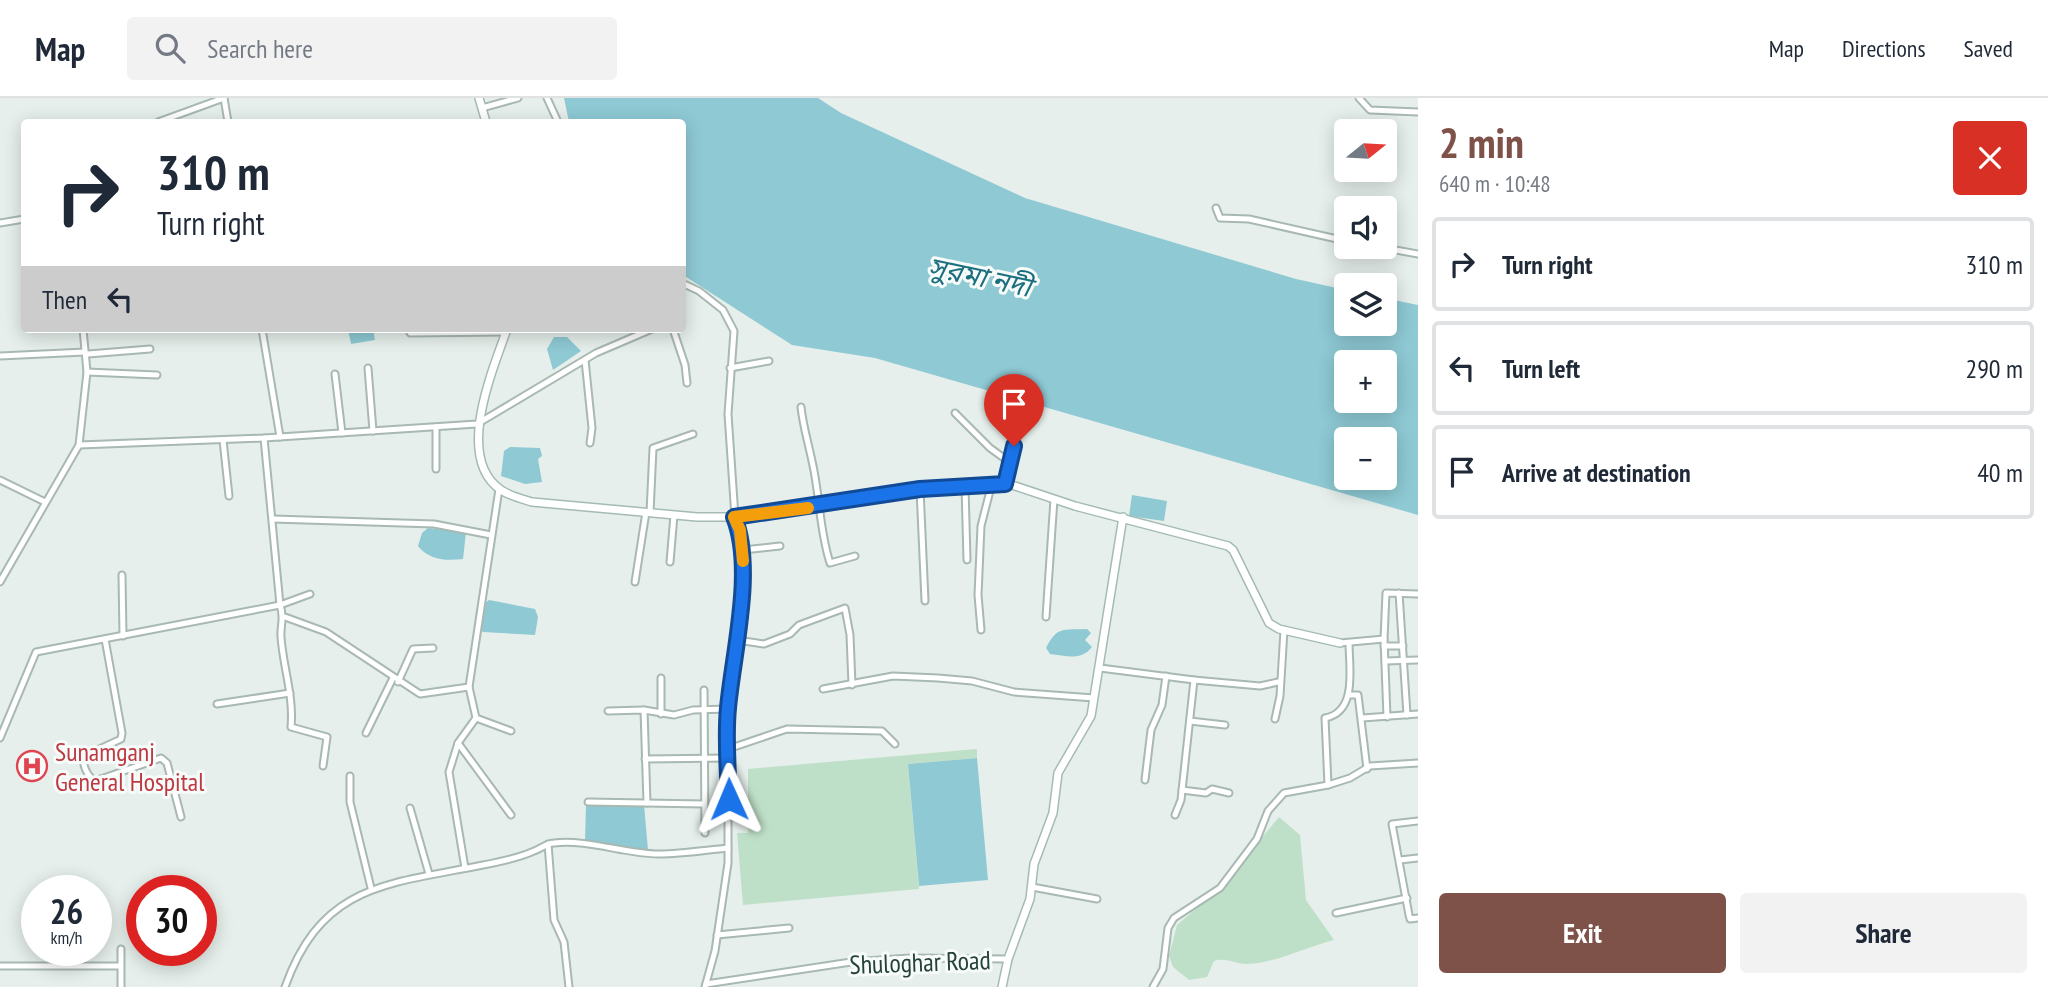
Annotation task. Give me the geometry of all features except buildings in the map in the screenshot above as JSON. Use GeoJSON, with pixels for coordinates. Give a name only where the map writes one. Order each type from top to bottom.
{"type":"FeatureCollection","features":[{"type":"Feature","properties":{"kind":"main road"},"geometry":{"type":"LineString","coordinates":[[479,98],[485,119]]}},
{"type":"Feature","properties":{"kind":"main road"},"geometry":{"type":"LineString","coordinates":[[505,333],[477,424],[487,472],[499,489],[532,502],[674,515],[734,517],[920,489],[1005,484],[1228,546],[1233,550],[1269,623],[1283,630],[1345,643]]}},
{"type":"Feature","properties":{"kind":"main road"},"geometry":{"type":"LineString","coordinates":[[1002,987],[1008,958],[1032,887],[1034,864],[1053,813],[1058,773],[1091,716],[1123,517]]}},
{"type":"Feature","properties":{"kind":"street"},"geometry":{"type":"LineString","coordinates":[[166,119],[224,98],[228,119]]}},
{"type":"Feature","properties":{"kind":"street"},"geometry":{"type":"LineString","coordinates":[[482,108],[518,98]]}},
{"type":"Feature","properties":{"kind":"street"},"geometry":{"type":"LineString","coordinates":[[547,98],[557,119]]}},
{"type":"Feature","properties":{"kind":"street"},"geometry":{"type":"LineString","coordinates":[[1359,98],[1370,110],[1418,112]]}},
{"type":"Feature","properties":{"kind":"street"},"geometry":{"type":"LineString","coordinates":[[1216,208],[1220,218],[1249,219],[1334,238]]}},
{"type":"Feature","properties":{"kind":"street"},"geometry":{"type":"LineString","coordinates":[[0,223],[21,220]]}},
{"type":"Feature","properties":{"kind":"street"},"geometry":{"type":"LineString","coordinates":[[1397,250],[1418,254]]}},
{"type":"Feature","properties":{"kind":"street"},"geometry":{"type":"LineString","coordinates":[[686,285],[699,291],[723,310],[734,331],[728,414],[734,517],[743,550],[737,640],[728,709],[728,848],[717,934],[706,986]]}},
{"type":"Feature","properties":{"kind":"street"},"geometry":{"type":"LineString","coordinates":[[0,582],[79,444],[88,372],[84,333]]}},
{"type":"Feature","properties":{"kind":"street"},"geometry":{"type":"LineString","coordinates":[[263,333],[280,437]]}},
{"type":"Feature","properties":{"kind":"street"},"geometry":{"type":"LineString","coordinates":[[79,444],[264,439],[477,424],[585,360],[643,333]]}},
{"type":"Feature","properties":{"kind":"street"},"geometry":{"type":"LineString","coordinates":[[674,333],[683,358],[687,383]]}},
{"type":"Feature","properties":{"kind":"street"},"geometry":{"type":"LineString","coordinates":[[0,356],[150,349]]}},
{"type":"Feature","properties":{"kind":"street"},"geometry":{"type":"LineString","coordinates":[[585,360],[592,428],[590,443]]}},
{"type":"Feature","properties":{"kind":"street"},"geometry":{"type":"LineString","coordinates":[[730,368],[769,361]]}},
{"type":"Feature","properties":{"kind":"street"},"geometry":{"type":"LineString","coordinates":[[368,368],[373,431]]}},
{"type":"Feature","properties":{"kind":"street"},"geometry":{"type":"LineString","coordinates":[[88,372],[157,375]]}},
{"type":"Feature","properties":{"kind":"street"},"geometry":{"type":"LineString","coordinates":[[335,374],[342,433]]}},
{"type":"Feature","properties":{"kind":"street"},"geometry":{"type":"LineString","coordinates":[[1005,484],[1008,461],[1019,430],[1022,401]]}},
{"type":"Feature","properties":{"kind":"street"},"geometry":{"type":"LineString","coordinates":[[801,407],[804,435],[813,461],[821,537],[830,563],[855,556]]}},
{"type":"Feature","properties":{"kind":"street"},"geometry":{"type":"LineString","coordinates":[[955,412],[990,448],[1008,461]]}},
{"type":"Feature","properties":{"kind":"street"},"geometry":{"type":"LineString","coordinates":[[436,427],[436,469]]}},
{"type":"Feature","properties":{"kind":"street"},"geometry":{"type":"LineString","coordinates":[[635,582],[648,513],[653,448],[693,434]]}},
{"type":"Feature","properties":{"kind":"street"},"geometry":{"type":"LineString","coordinates":[[264,439],[280,605],[285,617],[280,634],[290,693],[291,727],[327,737],[323,766]]}},
{"type":"Feature","properties":{"kind":"street"},"geometry":{"type":"LineString","coordinates":[[223,440],[229,496]]}},
{"type":"Feature","properties":{"kind":"street"},"geometry":{"type":"LineString","coordinates":[[0,480],[45,502]]}},
{"type":"Feature","properties":{"kind":"street"},"geometry":{"type":"LineString","coordinates":[[981,630],[978,596],[981,526],[992,483]]}},
{"type":"Feature","properties":{"kind":"street"},"geometry":{"type":"LineString","coordinates":[[965,486],[968,560]]}},
{"type":"Feature","properties":{"kind":"street"},"geometry":{"type":"LineString","coordinates":[[466,868],[449,772],[458,743],[476,718],[469,687],[499,489]]}},
{"type":"Feature","properties":{"kind":"street"},"geometry":{"type":"LineString","coordinates":[[920,489],[925,601]]}},
{"type":"Feature","properties":{"kind":"street"},"geometry":{"type":"LineString","coordinates":[[1046,617],[1054,499]]}},
{"type":"Feature","properties":{"kind":"street"},"geometry":{"type":"LineString","coordinates":[[670,562],[674,515]]}},
{"type":"Feature","properties":{"kind":"street"},"geometry":{"type":"LineString","coordinates":[[273,519],[434,524],[491,535]]}},
{"type":"Feature","properties":{"kind":"street"},"geometry":{"type":"LineString","coordinates":[[743,550],[780,546]]}},
{"type":"Feature","properties":{"kind":"street"},"geometry":{"type":"LineString","coordinates":[[122,575],[123,636]]}},
{"type":"Feature","properties":{"kind":"street"},"geometry":{"type":"LineString","coordinates":[[1387,717],[1384,642],[1386,593],[1418,594]]}},
{"type":"Feature","properties":{"kind":"street"},"geometry":{"type":"LineString","coordinates":[[1399,593],[1407,715]]}},
{"type":"Feature","properties":{"kind":"street"},"geometry":{"type":"LineString","coordinates":[[0,738],[32,655],[36,652],[280,605],[310,594]]}},
{"type":"Feature","properties":{"kind":"street"},"geometry":{"type":"LineString","coordinates":[[737,640],[764,644],[790,634],[800,625],[845,608],[850,635],[852,685]]}},
{"type":"Feature","properties":{"kind":"street"},"geometry":{"type":"LineString","coordinates":[[285,617],[326,632],[420,694],[469,687]]}},
{"type":"Feature","properties":{"kind":"street"},"geometry":{"type":"LineString","coordinates":[[1275,719],[1280,696],[1278,682],[1283,630]]}},
{"type":"Feature","properties":{"kind":"street"},"geometry":{"type":"LineString","coordinates":[[105,639],[122,733],[121,739],[84,756],[89,778],[95,781],[107,779],[161,758],[167,763],[181,817]]}},
{"type":"Feature","properties":{"kind":"street"},"geometry":{"type":"LineString","coordinates":[[1328,785],[1325,718],[1337,714],[1349,695],[1345,643],[1384,642],[1403,646]]}},
{"type":"Feature","properties":{"kind":"street"},"geometry":{"type":"LineString","coordinates":[[366,733],[413,649],[433,648]]}},
{"type":"Feature","properties":{"kind":"street"},"geometry":{"type":"LineString","coordinates":[[1385,661],[1418,660]]}},
{"type":"Feature","properties":{"kind":"street"},"geometry":{"type":"LineString","coordinates":[[1100,668],[1260,686],[1278,682]]}},
{"type":"Feature","properties":{"kind":"street"},"geometry":{"type":"LineString","coordinates":[[823,690],[893,676],[938,677],[972,681],[1014,692],[1094,698]]}},
{"type":"Feature","properties":{"kind":"street"},"geometry":{"type":"LineString","coordinates":[[1145,780],[1151,730],[1162,705],[1166,676]]}},
{"type":"Feature","properties":{"kind":"street"},"geometry":{"type":"LineString","coordinates":[[661,678],[661,714]]}},
{"type":"Feature","properties":{"kind":"street"},"geometry":{"type":"LineString","coordinates":[[1175,815],[1182,790],[1194,680]]}},
{"type":"Feature","properties":{"kind":"street"},"geometry":{"type":"LineString","coordinates":[[704,690],[705,833]]}},
{"type":"Feature","properties":{"kind":"street"},"geometry":{"type":"LineString","coordinates":[[216,704],[290,693]]}},
{"type":"Feature","properties":{"kind":"street"},"geometry":{"type":"LineString","coordinates":[[1349,695],[1358,695],[1367,769]]}},
{"type":"Feature","properties":{"kind":"street"},"geometry":{"type":"LineString","coordinates":[[608,711],[644,710],[661,714],[728,709]]}},
{"type":"Feature","properties":{"kind":"street"},"geometry":{"type":"LineString","coordinates":[[644,710],[647,803]]}},
{"type":"Feature","properties":{"kind":"street"},"geometry":{"type":"LineString","coordinates":[[1362,719],[1418,714]]}},
{"type":"Feature","properties":{"kind":"street"},"geometry":{"type":"LineString","coordinates":[[476,718],[510,731]]}},
{"type":"Feature","properties":{"kind":"street"},"geometry":{"type":"LineString","coordinates":[[1190,721],[1225,724]]}},
{"type":"Feature","properties":{"kind":"street"},"geometry":{"type":"LineString","coordinates":[[728,749],[787,729],[881,731],[895,744]]}},
{"type":"Feature","properties":{"kind":"street"},"geometry":{"type":"LineString","coordinates":[[458,743],[512,815]]}},
{"type":"Feature","properties":{"kind":"street"},"geometry":{"type":"LineString","coordinates":[[645,759],[728,758]]}},
{"type":"Feature","properties":{"kind":"street"},"geometry":{"type":"LineString","coordinates":[[1153,987],[1163,968],[1168,928],[1174,918],[1220,888],[1257,839],[1268,811],[1284,793],[1328,785],[1367,769],[1418,763]]}},
{"type":"Feature","properties":{"kind":"street"},"geometry":{"type":"LineString","coordinates":[[350,776],[350,802],[371,888]]}},
{"type":"Feature","properties":{"kind":"street"},"geometry":{"type":"LineString","coordinates":[[1182,790],[1206,793],[1212,789],[1229,793]]}},
{"type":"Feature","properties":{"kind":"street"},"geometry":{"type":"LineString","coordinates":[[588,802],[704,804]]}},
{"type":"Feature","properties":{"kind":"street"},"geometry":{"type":"LineString","coordinates":[[410,807],[429,874]]}},
{"type":"Feature","properties":{"kind":"street"},"geometry":{"type":"LineString","coordinates":[[1418,821],[1392,824],[1410,919],[1418,918]]}},
{"type":"Feature","properties":{"kind":"street"},"geometry":{"type":"LineString","coordinates":[[548,844],[554,920],[564,942],[569,987]]}},
{"type":"Feature","properties":{"kind":"street"},"geometry":{"type":"LineString","coordinates":[[285,987],[294,960],[312,933],[347,902],[371,888],[533,852],[548,844],[659,854],[728,848]]}},
{"type":"Feature","properties":{"kind":"street"},"geometry":{"type":"LineString","coordinates":[[1400,860],[1418,858]]}},
{"type":"Feature","properties":{"kind":"street"},"geometry":{"type":"LineString","coordinates":[[1032,887],[1097,900]]}},
{"type":"Feature","properties":{"kind":"street"},"geometry":{"type":"LineString","coordinates":[[1336,913],[1407,898]]}},
{"type":"Feature","properties":{"kind":"street"},"geometry":{"type":"LineString","coordinates":[[717,934],[789,928]]}},
{"type":"Feature","properties":{"kind":"street"},"geometry":{"type":"LineString","coordinates":[[121,950],[121,987]]}},
{"type":"Feature","properties":{"kind":"street","name":"Shuloghar Road"},"geometry":{"type":"LineString","coordinates":[[706,986],[851,962],[910,958],[1008,958]]}},
{"type":"Feature","properties":{"kind":"street"},"geometry":{"type":"LineString","coordinates":[[0,966],[120,966]]}},
{"type":"Feature","properties":{"kind":"green space"},"geometry":{"type":"Polygon","coordinates":[[[977,749],[977,758],[908,764],[919,889],[743,905],[737,833],[748,833],[748,769],[977,749]]]}},
{"type":"Feature","properties":{"kind":"green space"},"geometry":{"type":"Polygon","coordinates":[[[1279,817],[1300,835],[1306,900],[1334,940],[1258,963],[1214,961],[1207,977],[1189,980],[1173,967],[1169,956],[1177,925],[1220,888],[1279,817]]]}},
{"type":"Feature","properties":{"kind":"water","name":"সুরমা নদী"},"geometry":{"type":"Polygon","coordinates":[[[564,98],[818,98],[841,113],[1025,198],[1296,279],[1334,287],[1334,336],[1397,336],[1397,301],[1418,305],[1418,515],[875,358],[792,345],[686,277],[686,119],[568,119],[564,98]]]}},
{"type":"Feature","properties":{"kind":"water"},"geometry":{"type":"Polygon","coordinates":[[[349,333],[374,333],[375,340],[351,344],[349,333]]]}},
{"type":"Feature","properties":{"kind":"water"},"geometry":{"type":"Polygon","coordinates":[[[554,337],[567,337],[581,351],[553,370],[547,349],[554,337]]]}},
{"type":"Feature","properties":{"kind":"water"},"geometry":{"type":"Polygon","coordinates":[[[510,447],[540,448],[542,456],[538,459],[542,482],[525,484],[501,476],[504,451],[510,447]]]}},
{"type":"Feature","properties":{"kind":"water"},"geometry":{"type":"Polygon","coordinates":[[[1132,495],[1167,501],[1164,521],[1129,516],[1132,495]]]}},
{"type":"Feature","properties":{"kind":"water"},"geometry":{"type":"Polygon","coordinates":[[[428,528],[466,532],[463,559],[438,558],[422,551],[418,546],[422,533],[428,528]]]}},
{"type":"Feature","properties":{"kind":"water"},"geometry":{"type":"Polygon","coordinates":[[[489,600],[535,609],[538,617],[535,635],[483,632],[475,624],[476,610],[489,600]]]}},
{"type":"Feature","properties":{"kind":"water"},"geometry":{"type":"Polygon","coordinates":[[[1087,629],[1091,633],[1085,640],[1092,647],[1083,654],[1050,654],[1046,648],[1057,633],[1087,629]]]}},
{"type":"Feature","properties":{"kind":"water"},"geometry":{"type":"Polygon","coordinates":[[[977,758],[988,880],[919,886],[908,764],[977,758]]]}},
{"type":"Feature","properties":{"kind":"water"},"geometry":{"type":"Polygon","coordinates":[[[586,804],[644,805],[648,850],[585,843],[586,804]]]}},
{"type":"Feature","properties":{"kind":"slow traffic"},"geometry":{"type":"LineString","coordinates":[[743,561],[740,530],[734,517],[808,508]]}},
{"type":"Feature","properties":{"kind":"place","name":"Sunamganj General Hospital"},"geometry":{"type":"Point","coordinates":[32,766]}},
{"type":"Feature","properties":{"kind":"route"},"geometry":{"type":"LineString","coordinates":[[729,799],[728,709],[737,640],[743,550],[740,530],[734,517],[778,513],[920,489],[1005,484],[1008,461],[1014,446]]}}]}
